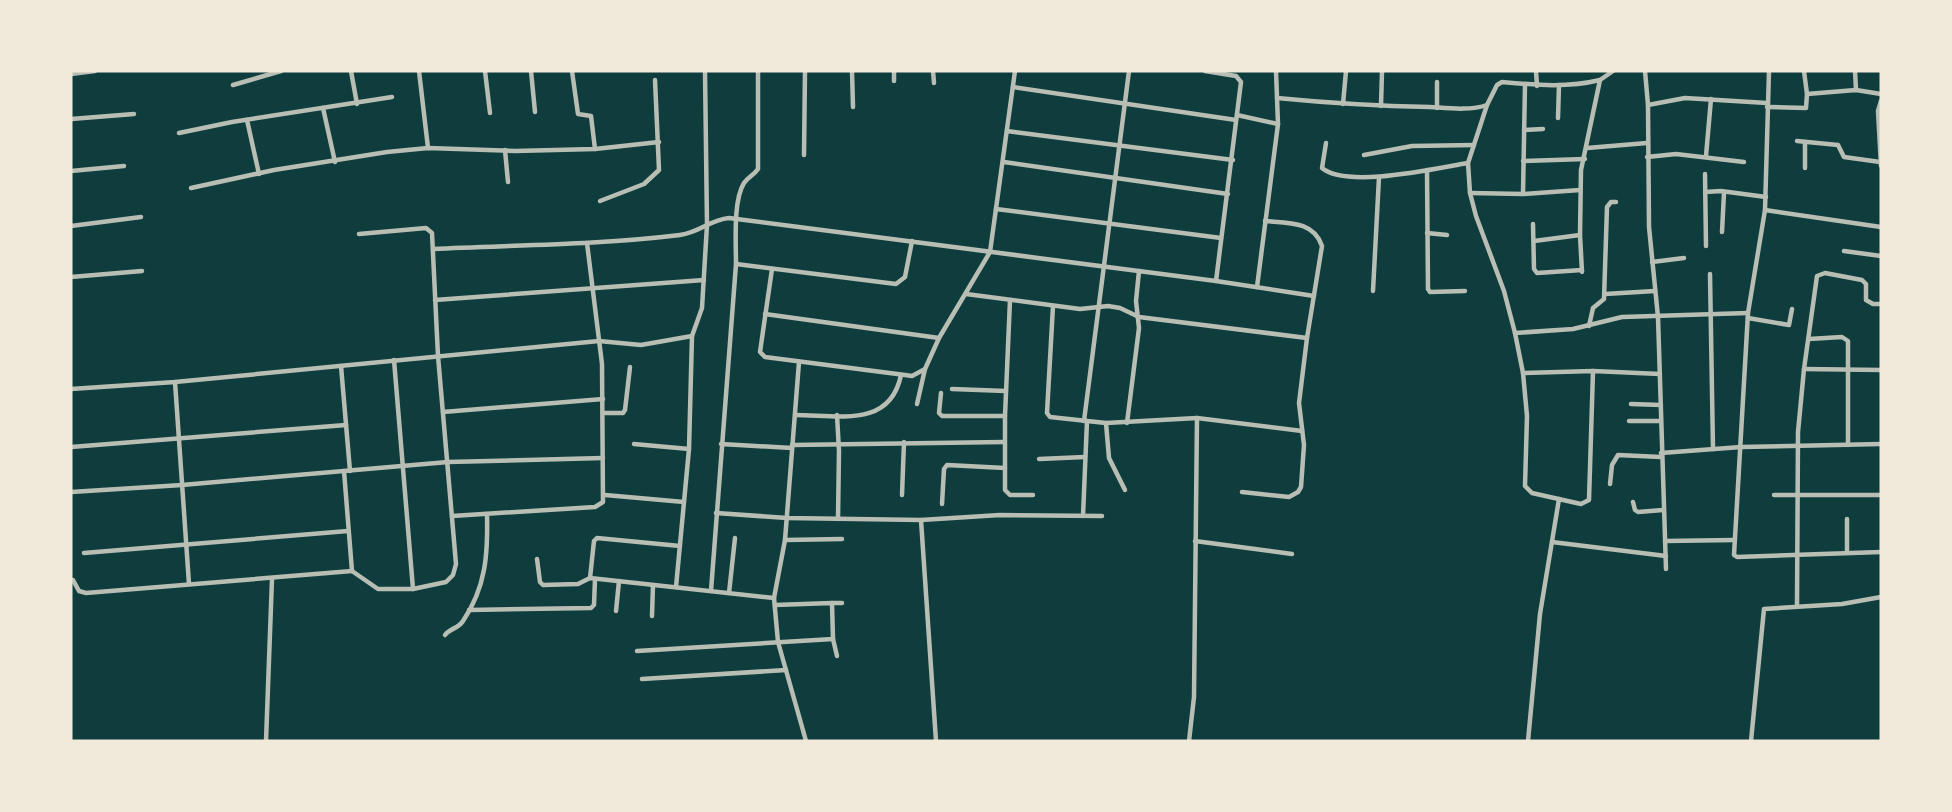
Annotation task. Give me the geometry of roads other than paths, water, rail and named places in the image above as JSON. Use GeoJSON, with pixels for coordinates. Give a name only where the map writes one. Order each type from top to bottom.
{"type":"FeatureCollection","features":[{"type":"Feature","properties":{"kind":"street"},"geometry":{"type":"LineString","coordinates":[[71,74],[95,71]]}},
{"type":"Feature","properties":{"kind":"street"},"geometry":{"type":"LineString","coordinates":[[233,85],[281,71]]}},
{"type":"Feature","properties":{"kind":"street"},"geometry":{"type":"LineString","coordinates":[[352,71],[357,104]]}},
{"type":"Feature","properties":{"kind":"street"},"geometry":{"type":"LineString","coordinates":[[425,71],[419,72],[428,148]]}},
{"type":"Feature","properties":{"kind":"street"},"geometry":{"type":"LineString","coordinates":[[485,71],[490,113]]}},
{"type":"Feature","properties":{"kind":"street"},"geometry":{"type":"LineString","coordinates":[[531,71],[535,112]]}},
{"type":"Feature","properties":{"kind":"street"},"geometry":{"type":"LineString","coordinates":[[572,71],[578,114],[591,116],[594,149]]}},
{"type":"Feature","properties":{"kind":"street"},"geometry":{"type":"LineString","coordinates":[[676,587],[688,449],[692,336],[702,308],[704,280],[707,224],[705,71]]}},
{"type":"Feature","properties":{"kind":"street"},"geometry":{"type":"LineString","coordinates":[[711,591],[736,264],[737,218],[741,190],[745,182],[758,169],[758,71]]}},
{"type":"Feature","properties":{"kind":"street"},"geometry":{"type":"LineString","coordinates":[[804,156],[806,71]]}},
{"type":"Feature","properties":{"kind":"street"},"geometry":{"type":"LineString","coordinates":[[852,71],[853,107]]}},
{"type":"Feature","properties":{"kind":"street"},"geometry":{"type":"LineString","coordinates":[[894,71],[894,81]]}},
{"type":"Feature","properties":{"kind":"street"},"geometry":{"type":"LineString","coordinates":[[933,71],[934,83]]}},
{"type":"Feature","properties":{"kind":"street"},"geometry":{"type":"LineString","coordinates":[[917,404],[926,369],[939,338],[990,252],[1004,162],[1015,71]]}},
{"type":"Feature","properties":{"kind":"street"},"geometry":{"type":"LineString","coordinates":[[1082,516],[1086,421],[1098,307],[1130,71]]}},
{"type":"Feature","properties":{"kind":"street"},"geometry":{"type":"LineString","coordinates":[[1205,71],[1240,78],[1241,82],[1233,160],[1216,281]]}},
{"type":"Feature","properties":{"kind":"street"},"geometry":{"type":"LineString","coordinates":[[1257,287],[1278,124],[1276,71]]}},
{"type":"Feature","properties":{"kind":"street"},"geometry":{"type":"LineString","coordinates":[[1343,104],[1346,71]]}},
{"type":"Feature","properties":{"kind":"street"},"geometry":{"type":"LineString","coordinates":[[1381,106],[1382,71]]}},
{"type":"Feature","properties":{"kind":"street"},"geometry":{"type":"LineString","coordinates":[[1536,71],[1537,86]]}},
{"type":"Feature","properties":{"kind":"street"},"geometry":{"type":"LineString","coordinates":[[1593,371],[1590,497],[1586,503],[1581,504],[1532,493],[1525,486],[1527,416],[1523,373],[1504,291],[1476,216],[1470,193],[1468,163],[1487,105],[1497,86],[1502,82],[1537,86],[1559,86],[1600,80],[1613,71]]}},
{"type":"Feature","properties":{"kind":"street"},"geometry":{"type":"LineString","coordinates":[[1644,71],[1648,105],[1647,157],[1652,262],[1658,317],[1666,569]]}},
{"type":"Feature","properties":{"kind":"street"},"geometry":{"type":"LineString","coordinates":[[1769,71],[1766,197],[1748,316],[1734,555],[1737,558],[1881,552]]}},
{"type":"Feature","properties":{"kind":"street"},"geometry":{"type":"LineString","coordinates":[[1648,105],[1685,98],[1804,109],[1808,106],[1804,71]]}},
{"type":"Feature","properties":{"kind":"street"},"geometry":{"type":"LineString","coordinates":[[1855,71],[1856,90]]}},
{"type":"Feature","properties":{"kind":"street"},"geometry":{"type":"LineString","coordinates":[[600,202],[644,184],[659,170],[660,142],[655,80]]}},
{"type":"Feature","properties":{"kind":"street"},"geometry":{"type":"LineString","coordinates":[[1533,224],[1534,269],[1540,274],[1582,271],[1580,235],[1581,170],[1585,159],[1600,80]]}},
{"type":"Feature","properties":{"kind":"street"},"geometry":{"type":"LineString","coordinates":[[1436,108],[1437,82]]}},
{"type":"Feature","properties":{"kind":"street"},"geometry":{"type":"LineString","coordinates":[[1523,194],[1524,84]]}},
{"type":"Feature","properties":{"kind":"street"},"geometry":{"type":"LineString","coordinates":[[1558,118],[1559,86]]}},
{"type":"Feature","properties":{"kind":"street"},"geometry":{"type":"LineString","coordinates":[[1013,87],[1278,124]]}},
{"type":"Feature","properties":{"kind":"street"},"geometry":{"type":"LineString","coordinates":[[1807,94],[1856,90],[1881,94]]}},
{"type":"Feature","properties":{"kind":"street"},"geometry":{"type":"LineString","coordinates":[[179,133],[392,97]]}},
{"type":"Feature","properties":{"kind":"street"},"geometry":{"type":"LineString","coordinates":[[1277,98],[1343,104],[1436,108],[1480,108],[1487,105]]}},
{"type":"Feature","properties":{"kind":"street"},"geometry":{"type":"LineString","coordinates":[[1706,156],[1711,99]]}},
{"type":"Feature","properties":{"kind":"street"},"geometry":{"type":"LineString","coordinates":[[1881,101],[1878,111],[1881,166]]}},
{"type":"Feature","properties":{"kind":"street"},"geometry":{"type":"LineString","coordinates":[[323,108],[335,162]]}},
{"type":"Feature","properties":{"kind":"street"},"geometry":{"type":"LineString","coordinates":[[71,119],[134,114]]}},
{"type":"Feature","properties":{"kind":"street"},"geometry":{"type":"LineString","coordinates":[[247,120],[259,174]]}},
{"type":"Feature","properties":{"kind":"street"},"geometry":{"type":"LineString","coordinates":[[1524,130],[1543,129]]}},
{"type":"Feature","properties":{"kind":"street"},"geometry":{"type":"LineString","coordinates":[[1007,131],[1233,160]]}},
{"type":"Feature","properties":{"kind":"street"},"geometry":{"type":"LineString","coordinates":[[1797,141],[1838,145],[1842,149],[1842,155],[1847,159],[1880,162]]}},
{"type":"Feature","properties":{"kind":"street"},"geometry":{"type":"LineString","coordinates":[[191,188],[386,152],[428,148],[505,150],[594,149],[660,142]]}},
{"type":"Feature","properties":{"kind":"street"},"geometry":{"type":"LineString","coordinates":[[1805,142],[1805,168]]}},
{"type":"Feature","properties":{"kind":"street"},"geometry":{"type":"LineString","coordinates":[[1326,143],[1322,168],[1326,172],[1352,177],[1379,177],[1468,163]]}},
{"type":"Feature","properties":{"kind":"street"},"geometry":{"type":"LineString","coordinates":[[1587,148],[1647,143]]}},
{"type":"Feature","properties":{"kind":"street"},"geometry":{"type":"LineString","coordinates":[[1364,155],[1432,144],[1474,145]]}},
{"type":"Feature","properties":{"kind":"street"},"geometry":{"type":"LineString","coordinates":[[505,150],[508,182]]}},
{"type":"Feature","properties":{"kind":"street"},"geometry":{"type":"LineString","coordinates":[[1647,157],[1676,154],[1706,156],[1744,162]]}},
{"type":"Feature","properties":{"kind":"street"},"geometry":{"type":"LineString","coordinates":[[1524,161],[1585,159]]}},
{"type":"Feature","properties":{"kind":"street"},"geometry":{"type":"LineString","coordinates":[[1004,162],[1228,194]]}},
{"type":"Feature","properties":{"kind":"street"},"geometry":{"type":"LineString","coordinates":[[71,171],[124,166]]}},
{"type":"Feature","properties":{"kind":"street"},"geometry":{"type":"LineString","coordinates":[[1427,170],[1428,289],[1430,292],[1465,292]]}},
{"type":"Feature","properties":{"kind":"street"},"geometry":{"type":"LineString","coordinates":[[1706,174],[1706,246]]}},
{"type":"Feature","properties":{"kind":"street"},"geometry":{"type":"LineString","coordinates":[[1373,291],[1379,177]]}},
{"type":"Feature","properties":{"kind":"street"},"geometry":{"type":"LineString","coordinates":[[1470,193],[1523,194],[1580,190]]}},
{"type":"Feature","properties":{"kind":"street"},"geometry":{"type":"LineString","coordinates":[[1706,192],[1766,197]]}},
{"type":"Feature","properties":{"kind":"street"},"geometry":{"type":"LineString","coordinates":[[1722,232],[1724,193]]}},
{"type":"Feature","properties":{"kind":"street"},"geometry":{"type":"LineString","coordinates":[[1589,326],[1592,308],[1601,303],[1605,294],[1607,207],[1611,202],[1616,202]]}},
{"type":"Feature","properties":{"kind":"street"},"geometry":{"type":"LineString","coordinates":[[996,209],[1222,238]]}},
{"type":"Feature","properties":{"kind":"street"},"geometry":{"type":"LineString","coordinates":[[1765,210],[1881,227]]}},
{"type":"Feature","properties":{"kind":"street"},"geometry":{"type":"LineString","coordinates":[[71,226],[140,217]]}},
{"type":"Feature","properties":{"kind":"street"},"geometry":{"type":"LineString","coordinates":[[433,249],[587,242],[680,235],[697,232],[707,224],[722,218],[737,218],[1216,281],[1314,296]]}},
{"type":"Feature","properties":{"kind":"street"},"geometry":{"type":"LineString","coordinates":[[1242,492],[1289,497],[1298,492],[1304,445],[1299,403],[1307,338],[1322,246],[1316,234],[1305,226],[1265,221]]}},
{"type":"Feature","properties":{"kind":"street"},"geometry":{"type":"LineString","coordinates":[[74,580],[80,591],[86,593],[352,572],[378,589],[413,589],[446,582],[453,575],[456,564],[438,356],[432,233],[428,229],[359,234]]}},
{"type":"Feature","properties":{"kind":"street"},"geometry":{"type":"LineString","coordinates":[[1427,233],[1448,235]]}},
{"type":"Feature","properties":{"kind":"street"},"geometry":{"type":"LineString","coordinates":[[1534,241],[1580,235]]}},
{"type":"Feature","properties":{"kind":"street"},"geometry":{"type":"LineString","coordinates":[[736,264],[896,284],[905,277],[912,241]]}},
{"type":"Feature","properties":{"kind":"street"},"geometry":{"type":"LineString","coordinates":[[452,516],[594,507],[603,502],[605,495],[603,458],[604,399],[587,242]]}},
{"type":"Feature","properties":{"kind":"street"},"geometry":{"type":"LineString","coordinates":[[1844,250],[1881,256]]}},
{"type":"Feature","properties":{"kind":"street"},"geometry":{"type":"LineString","coordinates":[[1652,262],[1684,258]]}},
{"type":"Feature","properties":{"kind":"street"},"geometry":{"type":"LineString","coordinates":[[772,269],[762,355],[799,362],[912,376],[926,369]]}},
{"type":"Feature","properties":{"kind":"street"},"geometry":{"type":"LineString","coordinates":[[71,277],[142,271]]}},
{"type":"Feature","properties":{"kind":"street"},"geometry":{"type":"LineString","coordinates":[[1127,423],[1139,316],[1136,302],[1139,271]]}},
{"type":"Feature","properties":{"kind":"street"},"geometry":{"type":"LineString","coordinates":[[1797,606],[1799,447],[1804,369],[1817,276],[1825,272],[1865,282],[1866,300],[1869,303],[1881,304]]}},
{"type":"Feature","properties":{"kind":"street"},"geometry":{"type":"LineString","coordinates":[[1710,274],[1713,449]]}},
{"type":"Feature","properties":{"kind":"street"},"geometry":{"type":"LineString","coordinates":[[435,300],[704,280]]}},
{"type":"Feature","properties":{"kind":"street"},"geometry":{"type":"LineString","coordinates":[[1605,294],[1655,291]]}},
{"type":"Feature","properties":{"kind":"street"},"geometry":{"type":"LineString","coordinates":[[966,294],[1080,309],[1098,307],[1120,308],[1139,316],[1307,338]]}},
{"type":"Feature","properties":{"kind":"street"},"geometry":{"type":"LineString","coordinates":[[1010,300],[1004,442],[1006,493],[1033,495]]}},
{"type":"Feature","properties":{"kind":"street"},"geometry":{"type":"LineString","coordinates":[[1053,306],[1048,413],[1054,419],[1127,423],[1178,417],[1302,431]]}},
{"type":"Feature","properties":{"kind":"street"},"geometry":{"type":"LineString","coordinates":[[1515,333],[1589,326],[1622,317],[1658,317],[1710,313],[1748,316],[1788,325],[1792,309]]}},
{"type":"Feature","properties":{"kind":"street"},"geometry":{"type":"LineString","coordinates":[[766,314],[939,338]]}},
{"type":"Feature","properties":{"kind":"street"},"geometry":{"type":"LineString","coordinates":[[71,389],[175,382],[599,340],[641,345],[692,336]]}},
{"type":"Feature","properties":{"kind":"street"},"geometry":{"type":"LineString","coordinates":[[1809,339],[1846,338],[1848,341],[1848,445]]}},
{"type":"Feature","properties":{"kind":"street"},"geometry":{"type":"LineString","coordinates":[[394,360],[413,589]]}},
{"type":"Feature","properties":{"kind":"street"},"geometry":{"type":"LineString","coordinates":[[799,362],[785,540],[774,598],[778,642],[806,741]]}},
{"type":"Feature","properties":{"kind":"street"},"geometry":{"type":"LineString","coordinates":[[341,366],[350,471]]}},
{"type":"Feature","properties":{"kind":"street"},"geometry":{"type":"LineString","coordinates":[[603,413],[623,413],[625,410],[630,367]]}},
{"type":"Feature","properties":{"kind":"street"},"geometry":{"type":"LineString","coordinates":[[1804,369],[1881,370]]}},
{"type":"Feature","properties":{"kind":"street"},"geometry":{"type":"LineString","coordinates":[[1523,373],[1593,371],[1660,374]]}},
{"type":"Feature","properties":{"kind":"street"},"geometry":{"type":"LineString","coordinates":[[795,415],[866,415],[880,410],[890,401],[898,389],[901,375]]}},
{"type":"Feature","properties":{"kind":"street"},"geometry":{"type":"LineString","coordinates":[[175,382],[189,584]]}},
{"type":"Feature","properties":{"kind":"street"},"geometry":{"type":"LineString","coordinates":[[952,389],[1006,391]]}},
{"type":"Feature","properties":{"kind":"street"},"geometry":{"type":"LineString","coordinates":[[941,393],[939,413],[942,416],[1005,416]]}},
{"type":"Feature","properties":{"kind":"street"},"geometry":{"type":"LineString","coordinates":[[443,412],[604,399]]}},
{"type":"Feature","properties":{"kind":"street"},"geometry":{"type":"LineString","coordinates":[[1631,404],[1661,405]]}},
{"type":"Feature","properties":{"kind":"street"},"geometry":{"type":"LineString","coordinates":[[837,415],[839,444],[838,518]]}},
{"type":"Feature","properties":{"kind":"street"},"geometry":{"type":"LineString","coordinates":[[1189,741],[1194,697],[1194,540],[1197,418]]}},
{"type":"Feature","properties":{"kind":"street"},"geometry":{"type":"LineString","coordinates":[[1629,421],[1661,420]]}},
{"type":"Feature","properties":{"kind":"street"},"geometry":{"type":"LineString","coordinates":[[1106,423],[1109,458],[1125,490]]}},
{"type":"Feature","properties":{"kind":"street"},"geometry":{"type":"LineString","coordinates":[[71,447],[346,425]]}},
{"type":"Feature","properties":{"kind":"street"},"geometry":{"type":"LineString","coordinates":[[721,444],[792,447],[904,442],[1004,442]]}},
{"type":"Feature","properties":{"kind":"street"},"geometry":{"type":"LineString","coordinates":[[902,495],[904,442]]}},
{"type":"Feature","properties":{"kind":"street"},"geometry":{"type":"LineString","coordinates":[[634,444],[688,449]]}},
{"type":"Feature","properties":{"kind":"street"},"geometry":{"type":"LineString","coordinates":[[1610,484],[1612,465],[1618,455],[1661,455],[1741,447],[1881,444]]}},
{"type":"Feature","properties":{"kind":"street"},"geometry":{"type":"LineString","coordinates":[[1039,459],[1085,457]]}},
{"type":"Feature","properties":{"kind":"street"},"geometry":{"type":"LineString","coordinates":[[71,492],[182,486],[448,462],[603,458]]}},
{"type":"Feature","properties":{"kind":"street"},"geometry":{"type":"LineString","coordinates":[[942,504],[944,469],[947,465],[1005,468]]}},
{"type":"Feature","properties":{"kind":"street"},"geometry":{"type":"LineString","coordinates":[[344,471],[352,572]]}},
{"type":"Feature","properties":{"kind":"street"},"geometry":{"type":"LineString","coordinates":[[605,495],[684,502]]}},
{"type":"Feature","properties":{"kind":"street"},"geometry":{"type":"LineString","coordinates":[[1774,495],[1881,495]]}},
{"type":"Feature","properties":{"kind":"street"},"geometry":{"type":"LineString","coordinates":[[1528,741],[1540,614],[1559,499]]}},
{"type":"Feature","properties":{"kind":"street"},"geometry":{"type":"LineString","coordinates":[[1632,502],[1634,510],[1638,512],[1664,510]]}},
{"type":"Feature","properties":{"kind":"street"},"geometry":{"type":"LineString","coordinates":[[716,513],[787,518],[921,520],[1000,515],[1102,516]]}},
{"type":"Feature","properties":{"kind":"street"},"geometry":{"type":"LineString","coordinates":[[445,635],[449,630],[457,628],[469,610],[486,569],[487,514]]}},
{"type":"Feature","properties":{"kind":"street"},"geometry":{"type":"LineString","coordinates":[[1847,519],[1847,553]]}},
{"type":"Feature","properties":{"kind":"street"},"geometry":{"type":"LineString","coordinates":[[921,520],[936,741]]}},
{"type":"Feature","properties":{"kind":"street"},"geometry":{"type":"LineString","coordinates":[[84,553],[348,531]]}},
{"type":"Feature","properties":{"kind":"street"},"geometry":{"type":"LineString","coordinates":[[469,610],[591,608],[594,605],[592,578],[594,541],[597,538],[680,546]]}},
{"type":"Feature","properties":{"kind":"street"},"geometry":{"type":"LineString","coordinates":[[729,593],[735,538]]}},
{"type":"Feature","properties":{"kind":"street"},"geometry":{"type":"LineString","coordinates":[[785,540],[842,539]]}},
{"type":"Feature","properties":{"kind":"street"},"geometry":{"type":"LineString","coordinates":[[1194,540],[1292,554]]}},
{"type":"Feature","properties":{"kind":"street"},"geometry":{"type":"LineString","coordinates":[[1665,541],[1735,540]]}},
{"type":"Feature","properties":{"kind":"street"},"geometry":{"type":"LineString","coordinates":[[1552,542],[1666,556]]}},
{"type":"Feature","properties":{"kind":"street"},"geometry":{"type":"LineString","coordinates":[[537,560],[540,582],[543,585],[578,584],[592,578],[774,598]]}},
{"type":"Feature","properties":{"kind":"street"},"geometry":{"type":"LineString","coordinates":[[266,741],[272,579]]}},
{"type":"Feature","properties":{"kind":"street"},"geometry":{"type":"LineString","coordinates":[[616,611],[619,581]]}},
{"type":"Feature","properties":{"kind":"street"},"geometry":{"type":"LineString","coordinates":[[652,616],[653,584]]}},
{"type":"Feature","properties":{"kind":"street"},"geometry":{"type":"LineString","coordinates":[[1751,741],[1763,611],[1767,608],[1842,604],[1881,597]]}},
{"type":"Feature","properties":{"kind":"street"},"geometry":{"type":"LineString","coordinates":[[832,603],[833,639],[837,656]]}},
{"type":"Feature","properties":{"kind":"street"},"geometry":{"type":"LineString","coordinates":[[775,604],[842,603]]}},
{"type":"Feature","properties":{"kind":"street"},"geometry":{"type":"LineString","coordinates":[[637,651],[833,639]]}},
{"type":"Feature","properties":{"kind":"street"},"geometry":{"type":"LineString","coordinates":[[642,679],[786,670]]}}]}
